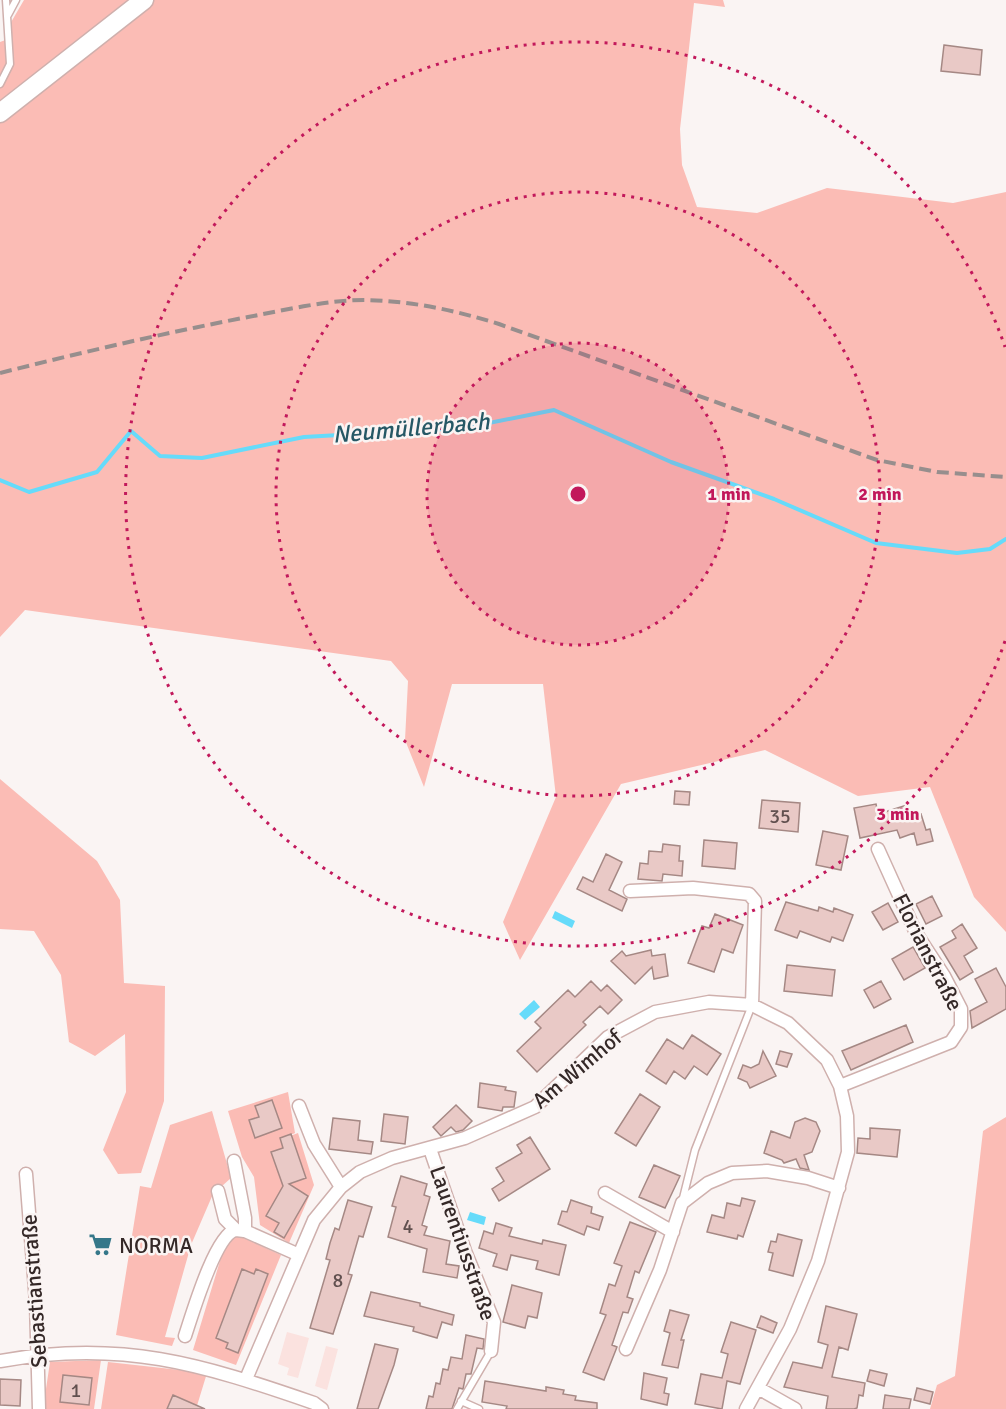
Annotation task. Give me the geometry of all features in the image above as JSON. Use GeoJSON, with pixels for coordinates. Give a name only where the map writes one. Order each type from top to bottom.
{"type":"FeatureCollection","features":[{"type":"Feature","properties":{"kind":"street"},"geometry":{"type":"LineString","coordinates":[[0,113],[144,0]]}},
{"type":"Feature","properties":{"kind":"street","name":"Florianstraße"},"geometry":{"type":"LineString","coordinates":[[840,1086],[951,1042],[961,1027],[961,1009],[944,976],[916,933],[878,849]]}},
{"type":"Feature","properties":{"kind":"street"},"geometry":{"type":"LineString","coordinates":[[630,891],[693,888],[749,894],[755,901],[752,1005]]}},
{"type":"Feature","properties":{"kind":"street","name":"Am Wimhof"},"geometry":{"type":"LineString","coordinates":[[246,1379],[297,1254],[314,1220],[341,1187],[360,1173],[392,1158],[465,1138],[535,1107],[608,1037],[655,1012],[709,1002],[752,1005],[788,1023],[827,1060],[840,1086],[847,1116],[848,1152],[818,1261],[790,1329],[746,1409]]}},
{"type":"Feature","properties":{"kind":"street"},"geometry":{"type":"LineString","coordinates":[[299,1106],[314,1144],[341,1187]]}},
{"type":"Feature","properties":{"kind":"street","name":"Laurentiusstraße"},"geometry":{"type":"LineString","coordinates":[[430,1149],[465,1251],[494,1322],[491,1352]]}},
{"type":"Feature","properties":{"kind":"street"},"geometry":{"type":"LineString","coordinates":[[185,1336],[216,1254],[225,1238],[240,1231],[245,1218],[234,1161]]}},
{"type":"Feature","properties":{"kind":"street"},"geometry":{"type":"LineString","coordinates":[[626,1349],[660,1270],[682,1203],[708,1184],[732,1173],[767,1171],[808,1178],[839,1188]]}},
{"type":"Feature","properties":{"kind":"street","name":"Sebastianstraße"},"geometry":{"type":"LineString","coordinates":[[26,1174],[39,1354],[39,1409]]}},
{"type":"Feature","properties":{"kind":"street"},"geometry":{"type":"LineString","coordinates":[[218,1191],[225,1219],[240,1231],[297,1254]]}},
{"type":"Feature","properties":{"kind":"street"},"geometry":{"type":"LineString","coordinates":[[605,1193],[673,1232]]}},
{"type":"Feature","properties":{"kind":"street"},"geometry":{"type":"LineString","coordinates":[[0,1361],[75,1351],[134,1354],[176,1360],[246,1379],[314,1403],[322,1409]]}},
{"type":"Feature","properties":{"kind":"street"},"geometry":{"type":"LineString","coordinates":[[758,1388],[795,1409]]}},
{"type":"Feature","properties":{"kind":"lane"},"geometry":{"type":"LineString","coordinates":[[0,84],[10,64],[6,0]]}},
{"type":"Feature","properties":{"kind":"lane"},"geometry":{"type":"LineString","coordinates":[[7,16],[16,0]]}},
{"type":"Feature","properties":{"kind":"lane"},"geometry":{"type":"LineString","coordinates":[[682,1203],[695,1150],[752,1005]]}},
{"type":"Feature","properties":{"kind":"lane","name":"Laurentiusstraße"},"geometry":{"type":"LineString","coordinates":[[457,1409],[491,1352]]}},
{"type":"Feature","properties":{"kind":"lane"},"geometry":{"type":"LineString","coordinates":[[461,1401],[479,1409]]}},
{"type":"Feature","properties":{"kind":"shaded area"},"geometry":{"type":"Polygon","coordinates":[[[24,0],[723,0],[725,7],[694,3],[680,129],[682,165],[697,207],[757,213],[827,188],[953,203],[1006,192],[1006,932],[974,897],[930,787],[858,796],[765,750],[621,784],[520,960],[503,922],[556,797],[543,684],[452,684],[424,787],[405,740],[408,681],[391,661],[25,610],[0,637],[0,42],[11,38],[10,24],[24,0]]]}},
{"type":"Feature","properties":{"kind":"shaded area"},"geometry":{"type":"Polygon","coordinates":[[[0,779],[97,861],[120,900],[124,983],[165,986],[164,1101],[141,1173],[118,1174],[103,1150],[126,1092],[125,1034],[95,1056],[69,1042],[61,975],[34,931],[0,929],[0,779]]]}},
{"type":"Feature","properties":{"kind":"shaded area"},"geometry":{"type":"Polygon","coordinates":[[[288,1092],[295,1133],[282,1139],[298,1133],[314,1185],[289,1243],[260,1225],[254,1177],[242,1157],[228,1111],[288,1092]]]}},
{"type":"Feature","properties":{"kind":"shaded area"},"geometry":{"type":"Polygon","coordinates":[[[212,1111],[231,1178],[213,1194],[191,1245],[165,1337],[175,1338],[172,1346],[116,1335],[140,1186],[151,1188],[170,1125],[212,1111]]]}},
{"type":"Feature","properties":{"kind":"shaded area"},"geometry":{"type":"Polygon","coordinates":[[[1006,1117],[1006,1409],[930,1409],[937,1385],[955,1376],[983,1131],[1006,1117]]]}},
{"type":"Feature","properties":{"kind":"shaded area"},"geometry":{"type":"Polygon","coordinates":[[[235,1234],[281,1255],[236,1365],[193,1350],[223,1251],[235,1234]]]}},
{"type":"Feature","properties":{"kind":"shaded area"},"geometry":{"type":"Polygon","coordinates":[[[287,1332],[309,1338],[298,1378],[287,1375],[289,1368],[278,1364],[287,1332]]]}},
{"type":"Feature","properties":{"kind":"shaded area"},"geometry":{"type":"Polygon","coordinates":[[[326,1346],[338,1349],[327,1390],[315,1386],[326,1346]]]}},
{"type":"Feature","properties":{"kind":"shaded area"},"geometry":{"type":"Polygon","coordinates":[[[101,1360],[94,1409],[43,1409],[50,1362],[101,1360]]]}},
{"type":"Feature","properties":{"kind":"shaded area"},"geometry":{"type":"Polygon","coordinates":[[[108,1362],[207,1373],[196,1409],[101,1409],[108,1362]]]}},
{"type":"Feature","properties":{"kind":"water"},"geometry":{"type":"Polygon","coordinates":[[[555,911],[575,921],[572,928],[552,918],[555,911]]]}},
{"type":"Feature","properties":{"kind":"water"},"geometry":{"type":"Polygon","coordinates":[[[534,1000],[540,1007],[525,1020],[519,1014],[534,1000]]]}},
{"type":"Feature","properties":{"kind":"water"},"geometry":{"type":"Polygon","coordinates":[[[470,1212],[486,1217],[484,1225],[467,1220],[470,1212]]]}},
{"type":"Feature","properties":{"kind":"building"},"geometry":{"type":"Polygon","coordinates":[[[944,45],[982,50],[980,75],[941,71],[944,45]]]}},
{"type":"Feature","properties":{"kind":"building"},"geometry":{"type":"Polygon","coordinates":[[[675,791],[690,792],[689,805],[674,804],[675,791]]]}},
{"type":"Feature","properties":{"kind":"building"},"geometry":{"type":"Polygon","coordinates":[[[762,800],[800,803],[798,832],[759,828],[762,800]]]}},
{"type":"Feature","properties":{"kind":"building"},"geometry":{"type":"Polygon","coordinates":[[[876,804],[878,814],[904,806],[908,818],[921,814],[926,830],[930,829],[933,841],[917,845],[914,833],[900,838],[897,830],[860,838],[854,808],[876,804]]]}},
{"type":"Feature","properties":{"kind":"building"},"geometry":{"type":"Polygon","coordinates":[[[823,831],[848,836],[841,870],[816,865],[823,831]]]}},
{"type":"Feature","properties":{"kind":"building"},"geometry":{"type":"Polygon","coordinates":[[[704,840],[737,843],[735,869],[702,866],[704,840]]]}},
{"type":"Feature","properties":{"kind":"building"},"geometry":{"type":"Polygon","coordinates":[[[663,844],[680,846],[679,861],[683,861],[682,876],[663,874],[662,881],[638,879],[640,863],[648,864],[649,851],[662,852],[663,844]]]}},
{"type":"Feature","properties":{"kind":"building"},"geometry":{"type":"Polygon","coordinates":[[[606,854],[622,862],[609,890],[627,899],[622,911],[577,889],[583,877],[593,882],[606,854]]]}},
{"type":"Feature","properties":{"kind":"building"},"geometry":{"type":"Polygon","coordinates":[[[932,896],[942,916],[926,924],[916,904],[932,896]]]}},
{"type":"Feature","properties":{"kind":"building"},"geometry":{"type":"Polygon","coordinates":[[[786,902],[818,911],[819,907],[833,912],[834,908],[853,915],[843,941],[832,937],[830,942],[800,931],[797,938],[775,930],[786,902]]]}},
{"type":"Feature","properties":{"kind":"building"},"geometry":{"type":"Polygon","coordinates":[[[888,903],[898,922],[883,930],[872,912],[888,903]]]}},
{"type":"Feature","properties":{"kind":"building"},"geometry":{"type":"Polygon","coordinates":[[[715,914],[743,925],[733,953],[722,949],[714,972],[688,963],[702,926],[709,928],[715,914]]]}},
{"type":"Feature","properties":{"kind":"building"},"geometry":{"type":"Polygon","coordinates":[[[962,924],[977,948],[964,956],[973,972],[960,980],[940,947],[956,938],[952,931],[962,924]]]}},
{"type":"Feature","properties":{"kind":"building"},"geometry":{"type":"Polygon","coordinates":[[[913,947],[925,968],[904,980],[892,959],[913,947]]]}},
{"type":"Feature","properties":{"kind":"building"},"geometry":{"type":"Polygon","coordinates":[[[651,950],[652,956],[665,954],[668,976],[654,979],[652,967],[635,984],[611,961],[622,951],[626,956],[651,950]]]}},
{"type":"Feature","properties":{"kind":"building"},"geometry":{"type":"Polygon","coordinates":[[[787,965],[835,970],[832,996],[784,991],[787,965]]]}},
{"type":"Feature","properties":{"kind":"building"},"geometry":{"type":"Polygon","coordinates":[[[996,968],[1006,987],[1006,1009],[972,1028],[970,1011],[987,1002],[975,979],[996,968]]]}},
{"type":"Feature","properties":{"kind":"building"},"geometry":{"type":"Polygon","coordinates":[[[591,981],[601,991],[607,985],[622,1000],[608,1014],[600,1006],[583,1022],[586,1025],[537,1072],[517,1051],[541,1028],[535,1022],[568,990],[575,997],[591,981]]]}},
{"type":"Feature","properties":{"kind":"building"},"geometry":{"type":"Polygon","coordinates":[[[881,981],[891,999],[874,1008],[864,990],[881,981]]]}},
{"type":"Feature","properties":{"kind":"building"},"geometry":{"type":"Polygon","coordinates":[[[906,1025],[913,1042],[851,1070],[842,1051],[906,1025]]]}},
{"type":"Feature","properties":{"kind":"building"},"geometry":{"type":"Polygon","coordinates":[[[692,1035],[721,1054],[707,1075],[694,1066],[685,1079],[674,1071],[666,1084],[646,1071],[667,1039],[683,1049],[692,1035]]]}},
{"type":"Feature","properties":{"kind":"building"},"geometry":{"type":"Polygon","coordinates":[[[763,1051],[776,1076],[750,1088],[747,1082],[738,1078],[743,1065],[751,1068],[759,1064],[763,1051]]]}},
{"type":"Feature","properties":{"kind":"building"},"geometry":{"type":"Polygon","coordinates":[[[780,1051],[792,1054],[787,1067],[776,1064],[780,1051]]]}},
{"type":"Feature","properties":{"kind":"building"},"geometry":{"type":"Polygon","coordinates":[[[480,1083],[506,1087],[505,1090],[516,1092],[514,1107],[503,1107],[502,1111],[478,1107],[480,1083]]]}},
{"type":"Feature","properties":{"kind":"building"},"geometry":{"type":"Polygon","coordinates":[[[640,1094],[660,1107],[636,1146],[615,1133],[640,1094]]]}},
{"type":"Feature","properties":{"kind":"building"},"geometry":{"type":"Polygon","coordinates":[[[272,1100],[282,1128],[255,1138],[249,1120],[259,1117],[255,1106],[272,1100]]]}},
{"type":"Feature","properties":{"kind":"building"},"geometry":{"type":"Polygon","coordinates":[[[456,1105],[472,1121],[463,1130],[456,1132],[451,1127],[441,1136],[433,1127],[456,1105]]]}},
{"type":"Feature","properties":{"kind":"building"},"geometry":{"type":"Polygon","coordinates":[[[384,1114],[408,1117],[405,1144],[381,1141],[384,1114]]]}},
{"type":"Feature","properties":{"kind":"building"},"geometry":{"type":"Polygon","coordinates":[[[333,1118],[360,1121],[358,1140],[373,1142],[371,1154],[329,1149],[333,1118]]]}},
{"type":"Feature","properties":{"kind":"building"},"geometry":{"type":"Polygon","coordinates":[[[805,1118],[816,1122],[820,1131],[812,1152],[804,1155],[809,1170],[800,1168],[796,1159],[784,1163],[764,1153],[771,1131],[790,1138],[795,1122],[805,1118]]]}},
{"type":"Feature","properties":{"kind":"building"},"geometry":{"type":"Polygon","coordinates":[[[870,1128],[900,1130],[897,1157],[857,1153],[858,1138],[870,1139],[870,1128]]]}},
{"type":"Feature","properties":{"kind":"building"},"geometry":{"type":"Polygon","coordinates":[[[291,1134],[306,1178],[289,1184],[308,1196],[284,1238],[274,1232],[279,1223],[266,1216],[283,1186],[271,1152],[283,1148],[280,1138],[291,1134]]]}},
{"type":"Feature","properties":{"kind":"building"},"geometry":{"type":"Polygon","coordinates":[[[530,1137],[550,1169],[499,1201],[492,1189],[504,1181],[496,1168],[522,1153],[517,1145],[530,1137]]]}},
{"type":"Feature","properties":{"kind":"building"},"geometry":{"type":"Polygon","coordinates":[[[654,1165],[680,1176],[665,1208],[639,1197],[654,1165]]]}},
{"type":"Feature","properties":{"kind":"building"},"geometry":{"type":"Polygon","coordinates":[[[401,1176],[427,1184],[424,1195],[430,1197],[422,1225],[427,1227],[424,1235],[450,1241],[446,1264],[459,1266],[457,1278],[423,1272],[427,1249],[388,1237],[396,1207],[392,1206],[401,1176]]]}},
{"type":"Feature","properties":{"kind":"building"},"geometry":{"type":"Polygon","coordinates":[[[742,1198],[755,1201],[743,1237],[738,1235],[737,1239],[707,1232],[712,1215],[724,1218],[727,1203],[740,1206],[742,1198]]]}},
{"type":"Feature","properties":{"kind":"building"},"geometry":{"type":"Polygon","coordinates":[[[348,1200],[372,1207],[363,1237],[359,1236],[348,1274],[352,1275],[333,1334],[310,1328],[330,1260],[326,1259],[330,1243],[335,1228],[339,1230],[348,1200]]]}},
{"type":"Feature","properties":{"kind":"building"},"geometry":{"type":"Polygon","coordinates":[[[571,1200],[592,1207],[591,1213],[603,1217],[599,1230],[587,1226],[584,1235],[558,1224],[562,1211],[567,1212],[571,1200]]]}},
{"type":"Feature","properties":{"kind":"building"},"geometry":{"type":"Polygon","coordinates":[[[630,1222],[656,1232],[639,1273],[635,1271],[627,1297],[633,1299],[628,1313],[623,1312],[612,1345],[617,1347],[604,1380],[583,1372],[606,1315],[600,1313],[609,1284],[615,1286],[622,1266],[614,1263],[630,1222]]]}},
{"type":"Feature","properties":{"kind":"building"},"geometry":{"type":"Polygon","coordinates":[[[496,1223],[512,1228],[509,1236],[542,1244],[543,1240],[566,1245],[559,1275],[536,1269],[538,1261],[511,1255],[507,1270],[493,1266],[497,1254],[479,1248],[484,1231],[493,1234],[496,1223]]]}},
{"type":"Feature","properties":{"kind":"building"},"geometry":{"type":"Polygon","coordinates":[[[778,1234],[802,1240],[793,1276],[769,1270],[773,1253],[768,1252],[771,1241],[776,1242],[778,1234]]]}},
{"type":"Feature","properties":{"kind":"building"},"geometry":{"type":"Polygon","coordinates":[[[242,1269],[254,1274],[256,1269],[268,1274],[238,1353],[226,1348],[228,1343],[216,1338],[242,1269]]]}},
{"type":"Feature","properties":{"kind":"building"},"geometry":{"type":"Polygon","coordinates":[[[512,1285],[542,1293],[537,1318],[528,1316],[525,1328],[503,1322],[512,1285]]]}},
{"type":"Feature","properties":{"kind":"building"},"geometry":{"type":"Polygon","coordinates":[[[371,1292],[420,1303],[420,1306],[454,1315],[452,1325],[442,1322],[437,1338],[413,1331],[414,1327],[364,1316],[371,1292]]]}},
{"type":"Feature","properties":{"kind":"building"},"geometry":{"type":"Polygon","coordinates":[[[826,1306],[857,1314],[848,1350],[839,1347],[832,1377],[865,1383],[863,1396],[859,1395],[857,1408],[854,1409],[826,1409],[828,1396],[784,1387],[793,1362],[822,1368],[828,1345],[818,1342],[826,1306]]]}},
{"type":"Feature","properties":{"kind":"building"},"geometry":{"type":"Polygon","coordinates":[[[670,1310],[689,1315],[681,1340],[684,1340],[678,1368],[662,1365],[670,1333],[664,1331],[670,1310]]]}},
{"type":"Feature","properties":{"kind":"building"},"geometry":{"type":"Polygon","coordinates":[[[761,1316],[777,1323],[773,1333],[757,1327],[761,1316]]]}},
{"type":"Feature","properties":{"kind":"building"},"geometry":{"type":"Polygon","coordinates":[[[731,1322],[756,1330],[740,1384],[727,1381],[722,1409],[695,1404],[701,1374],[722,1378],[728,1354],[721,1352],[731,1322]]]}},
{"type":"Feature","properties":{"kind":"building"},"geometry":{"type":"Polygon","coordinates":[[[466,1335],[484,1339],[483,1349],[477,1348],[471,1374],[466,1374],[463,1389],[459,1388],[452,1409],[426,1409],[429,1396],[433,1397],[436,1383],[440,1384],[443,1369],[448,1370],[451,1357],[462,1359],[466,1335]]]}},
{"type":"Feature","properties":{"kind":"building"},"geometry":{"type":"Polygon","coordinates":[[[375,1344],[398,1349],[394,1365],[378,1409],[357,1409],[375,1344]]]}},
{"type":"Feature","properties":{"kind":"building"},"geometry":{"type":"Polygon","coordinates":[[[870,1370],[887,1374],[884,1386],[867,1381],[870,1370]]]}},
{"type":"Feature","properties":{"kind":"building"},"geometry":{"type":"Polygon","coordinates":[[[644,1373],[667,1378],[664,1393],[669,1394],[667,1405],[641,1399],[644,1373]]]}},
{"type":"Feature","properties":{"kind":"building"},"geometry":{"type":"Polygon","coordinates":[[[63,1375],[92,1378],[89,1405],[60,1402],[63,1375]]]}},
{"type":"Feature","properties":{"kind":"building"},"geometry":{"type":"Polygon","coordinates":[[[0,1379],[21,1380],[20,1406],[0,1405],[0,1379]]]}},
{"type":"Feature","properties":{"kind":"building"},"geometry":{"type":"Polygon","coordinates":[[[485,1381],[546,1391],[546,1387],[564,1390],[563,1394],[576,1396],[575,1400],[597,1403],[597,1409],[506,1409],[507,1406],[482,1402],[485,1381]]]}},
{"type":"Feature","properties":{"kind":"building"},"geometry":{"type":"Polygon","coordinates":[[[917,1388],[933,1392],[930,1404],[914,1400],[917,1388]]]}},
{"type":"Feature","properties":{"kind":"building"},"geometry":{"type":"Polygon","coordinates":[[[173,1395],[205,1409],[167,1409],[173,1395]]]}},
{"type":"Feature","properties":{"kind":"building"},"geometry":{"type":"Polygon","coordinates":[[[885,1395],[911,1399],[909,1409],[883,1409],[885,1395]]]}},
{"type":"Feature","properties":{"kind":"waterway","name":"Neumüllerbach"},"geometry":{"type":"LineString","coordinates":[[0,480],[29,492],[97,472],[131,431],[160,456],[202,458],[304,437],[464,428],[554,410],[671,462],[774,499],[876,543],[957,553],[990,549],[1006,539]]}},
{"type":"Feature","properties":{"kind":"railway"},"geometry":{"type":"LineString","coordinates":[[0,373],[155,336],[306,306],[350,300],[399,302],[466,314],[499,324],[877,460],[937,472],[1006,477]]}},
{"type":"Feature","properties":{"kind":"place","name":"NORMA"},"geometry":{"type":"Point","coordinates":[101,1245]}}]}
